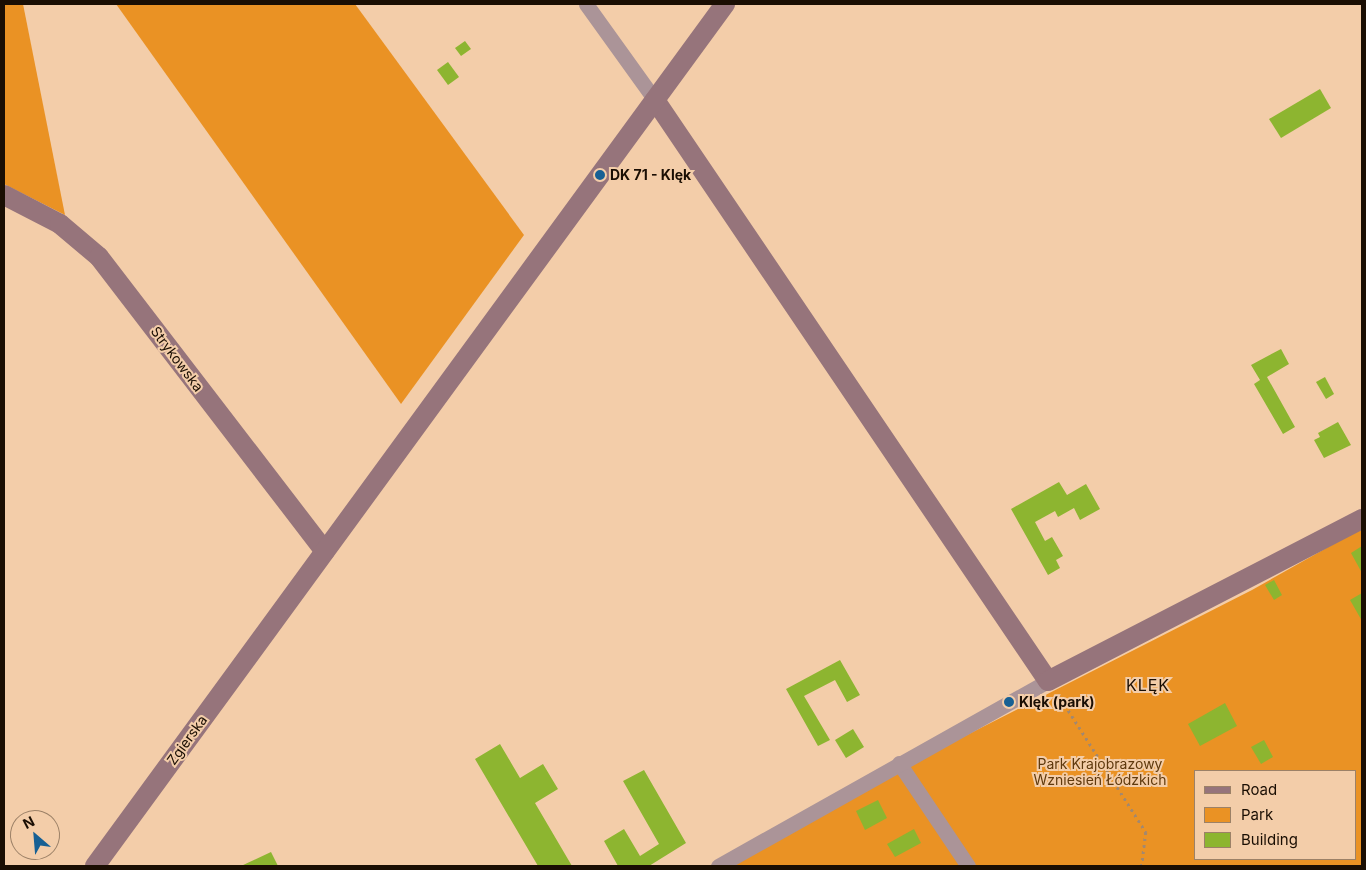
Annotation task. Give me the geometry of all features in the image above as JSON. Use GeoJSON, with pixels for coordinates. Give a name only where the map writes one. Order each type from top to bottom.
{"type":"FeatureCollection","features":[{"type":"Feature","properties":{"kind":"street"},"geometry":{"type":"LineString","coordinates":[[586,4],[655,100],[1048,681]]}},
{"type":"Feature","properties":{"kind":"street","name":"Zgierska"},"geometry":{"type":"LineString","coordinates":[[96,866],[725,4]]}},
{"type":"Feature","properties":{"kind":"street","name":"Strykowska"},"geometry":{"type":"LineString","coordinates":[[4,195],[60,224],[99,257],[325,551]]}},
{"type":"Feature","properties":{"kind":"street"},"geometry":{"type":"LineString","coordinates":[[718,866],[1048,681],[1362,519]]}},
{"type":"Feature","properties":{"kind":"street"},"geometry":{"type":"LineString","coordinates":[[899,763],[968,866]]}},
{"type":"Feature","properties":{"kind":"path"},"geometry":{"type":"LineString","coordinates":[[1048,681],[1080,725],[1146,832],[1142,866]]}},
{"type":"Feature","properties":{"kind":"green space"},"geometry":{"type":"Polygon","coordinates":[[[4,4],[23,4],[65,215],[4,184],[4,4]]]}},
{"type":"Feature","properties":{"kind":"green space"},"geometry":{"type":"Polygon","coordinates":[[[116,4],[355,4],[524,235],[401,404],[116,4]]]}},
{"type":"Feature","properties":{"kind":"green space","name":"Park Krajobrazowy Wzniesień Łódzkich"},"geometry":{"type":"Polygon","coordinates":[[[1362,528],[1362,866],[727,866],[898,770],[1252,590],[1362,528]]]}},
{"type":"Feature","properties":{"kind":"building"},"geometry":{"type":"Polygon","coordinates":[[[465,41],[471,49],[461,56],[455,48],[465,41]]]}},
{"type":"Feature","properties":{"kind":"building"},"geometry":{"type":"Polygon","coordinates":[[[448,62],[459,77],[448,85],[437,70],[448,62]]]}},
{"type":"Feature","properties":{"kind":"building"},"geometry":{"type":"Polygon","coordinates":[[[1320,89],[1331,108],[1281,138],[1269,119],[1320,89]]]}},
{"type":"Feature","properties":{"kind":"building"},"geometry":{"type":"Polygon","coordinates":[[[1281,349],[1289,364],[1267,377],[1295,427],[1283,434],[1254,384],[1260,380],[1251,365],[1281,349]]]}},
{"type":"Feature","properties":{"kind":"building"},"geometry":{"type":"Polygon","coordinates":[[[1325,377],[1334,394],[1326,399],[1316,382],[1325,377]]]}},
{"type":"Feature","properties":{"kind":"building"},"geometry":{"type":"Polygon","coordinates":[[[1338,422],[1351,445],[1324,458],[1314,440],[1320,437],[1318,433],[1338,422]]]}},
{"type":"Feature","properties":{"kind":"building"},"geometry":{"type":"Polygon","coordinates":[[[1059,482],[1067,495],[1086,484],[1100,509],[1080,520],[1074,508],[1058,517],[1055,511],[1035,522],[1045,541],[1052,537],[1063,556],[1056,560],[1060,568],[1048,575],[1011,509],[1059,482]]]}},
{"type":"Feature","properties":{"kind":"building"},"geometry":{"type":"Polygon","coordinates":[[[1362,546],[1362,573],[1351,553],[1362,546]]]}},
{"type":"Feature","properties":{"kind":"building"},"geometry":{"type":"Polygon","coordinates":[[[1274,580],[1282,595],[1274,600],[1265,585],[1274,580]]]}},
{"type":"Feature","properties":{"kind":"building"},"geometry":{"type":"Polygon","coordinates":[[[1362,593],[1362,621],[1350,600],[1362,593]]]}},
{"type":"Feature","properties":{"kind":"building"},"geometry":{"type":"Polygon","coordinates":[[[840,660],[860,695],[847,702],[835,680],[804,696],[830,740],[818,746],[786,689],[840,660]]]}},
{"type":"Feature","properties":{"kind":"building"},"geometry":{"type":"Polygon","coordinates":[[[1225,703],[1237,726],[1200,746],[1188,724],[1225,703]]]}},
{"type":"Feature","properties":{"kind":"building"},"geometry":{"type":"Polygon","coordinates":[[[853,729],[864,747],[846,758],[835,740],[853,729]]]}},
{"type":"Feature","properties":{"kind":"building"},"geometry":{"type":"Polygon","coordinates":[[[1264,740],[1273,757],[1261,764],[1251,747],[1264,740]]]}},
{"type":"Feature","properties":{"kind":"building"},"geometry":{"type":"Polygon","coordinates":[[[500,744],[520,778],[543,764],[558,789],[535,803],[572,866],[538,866],[475,759],[500,744]]]}},
{"type":"Feature","properties":{"kind":"building"},"geometry":{"type":"Polygon","coordinates":[[[644,770],[686,843],[649,866],[618,866],[604,841],[624,829],[640,856],[659,844],[623,781],[644,770]]]}},
{"type":"Feature","properties":{"kind":"building"},"geometry":{"type":"Polygon","coordinates":[[[878,800],[887,818],[865,830],[856,811],[878,800]]]}},
{"type":"Feature","properties":{"kind":"building"},"geometry":{"type":"Polygon","coordinates":[[[914,829],[921,843],[895,857],[887,844],[914,829]]]}},
{"type":"Feature","properties":{"kind":"building"},"geometry":{"type":"Polygon","coordinates":[[[271,852],[278,866],[241,866],[271,852]]]}},
{"type":"Feature","properties":{"kind":"place","name":"DK 71 - Klęk"},"geometry":{"type":"Point","coordinates":[600,175]}},
{"type":"Feature","properties":{"kind":"place","name":"Klęk (park)"},"geometry":{"type":"Point","coordinates":[1009,702]}},
{"type":"Feature","properties":{"kind":"district","name":"KLĘK"},"geometry":{"type":"Point","coordinates":[1148,685]}}]}
